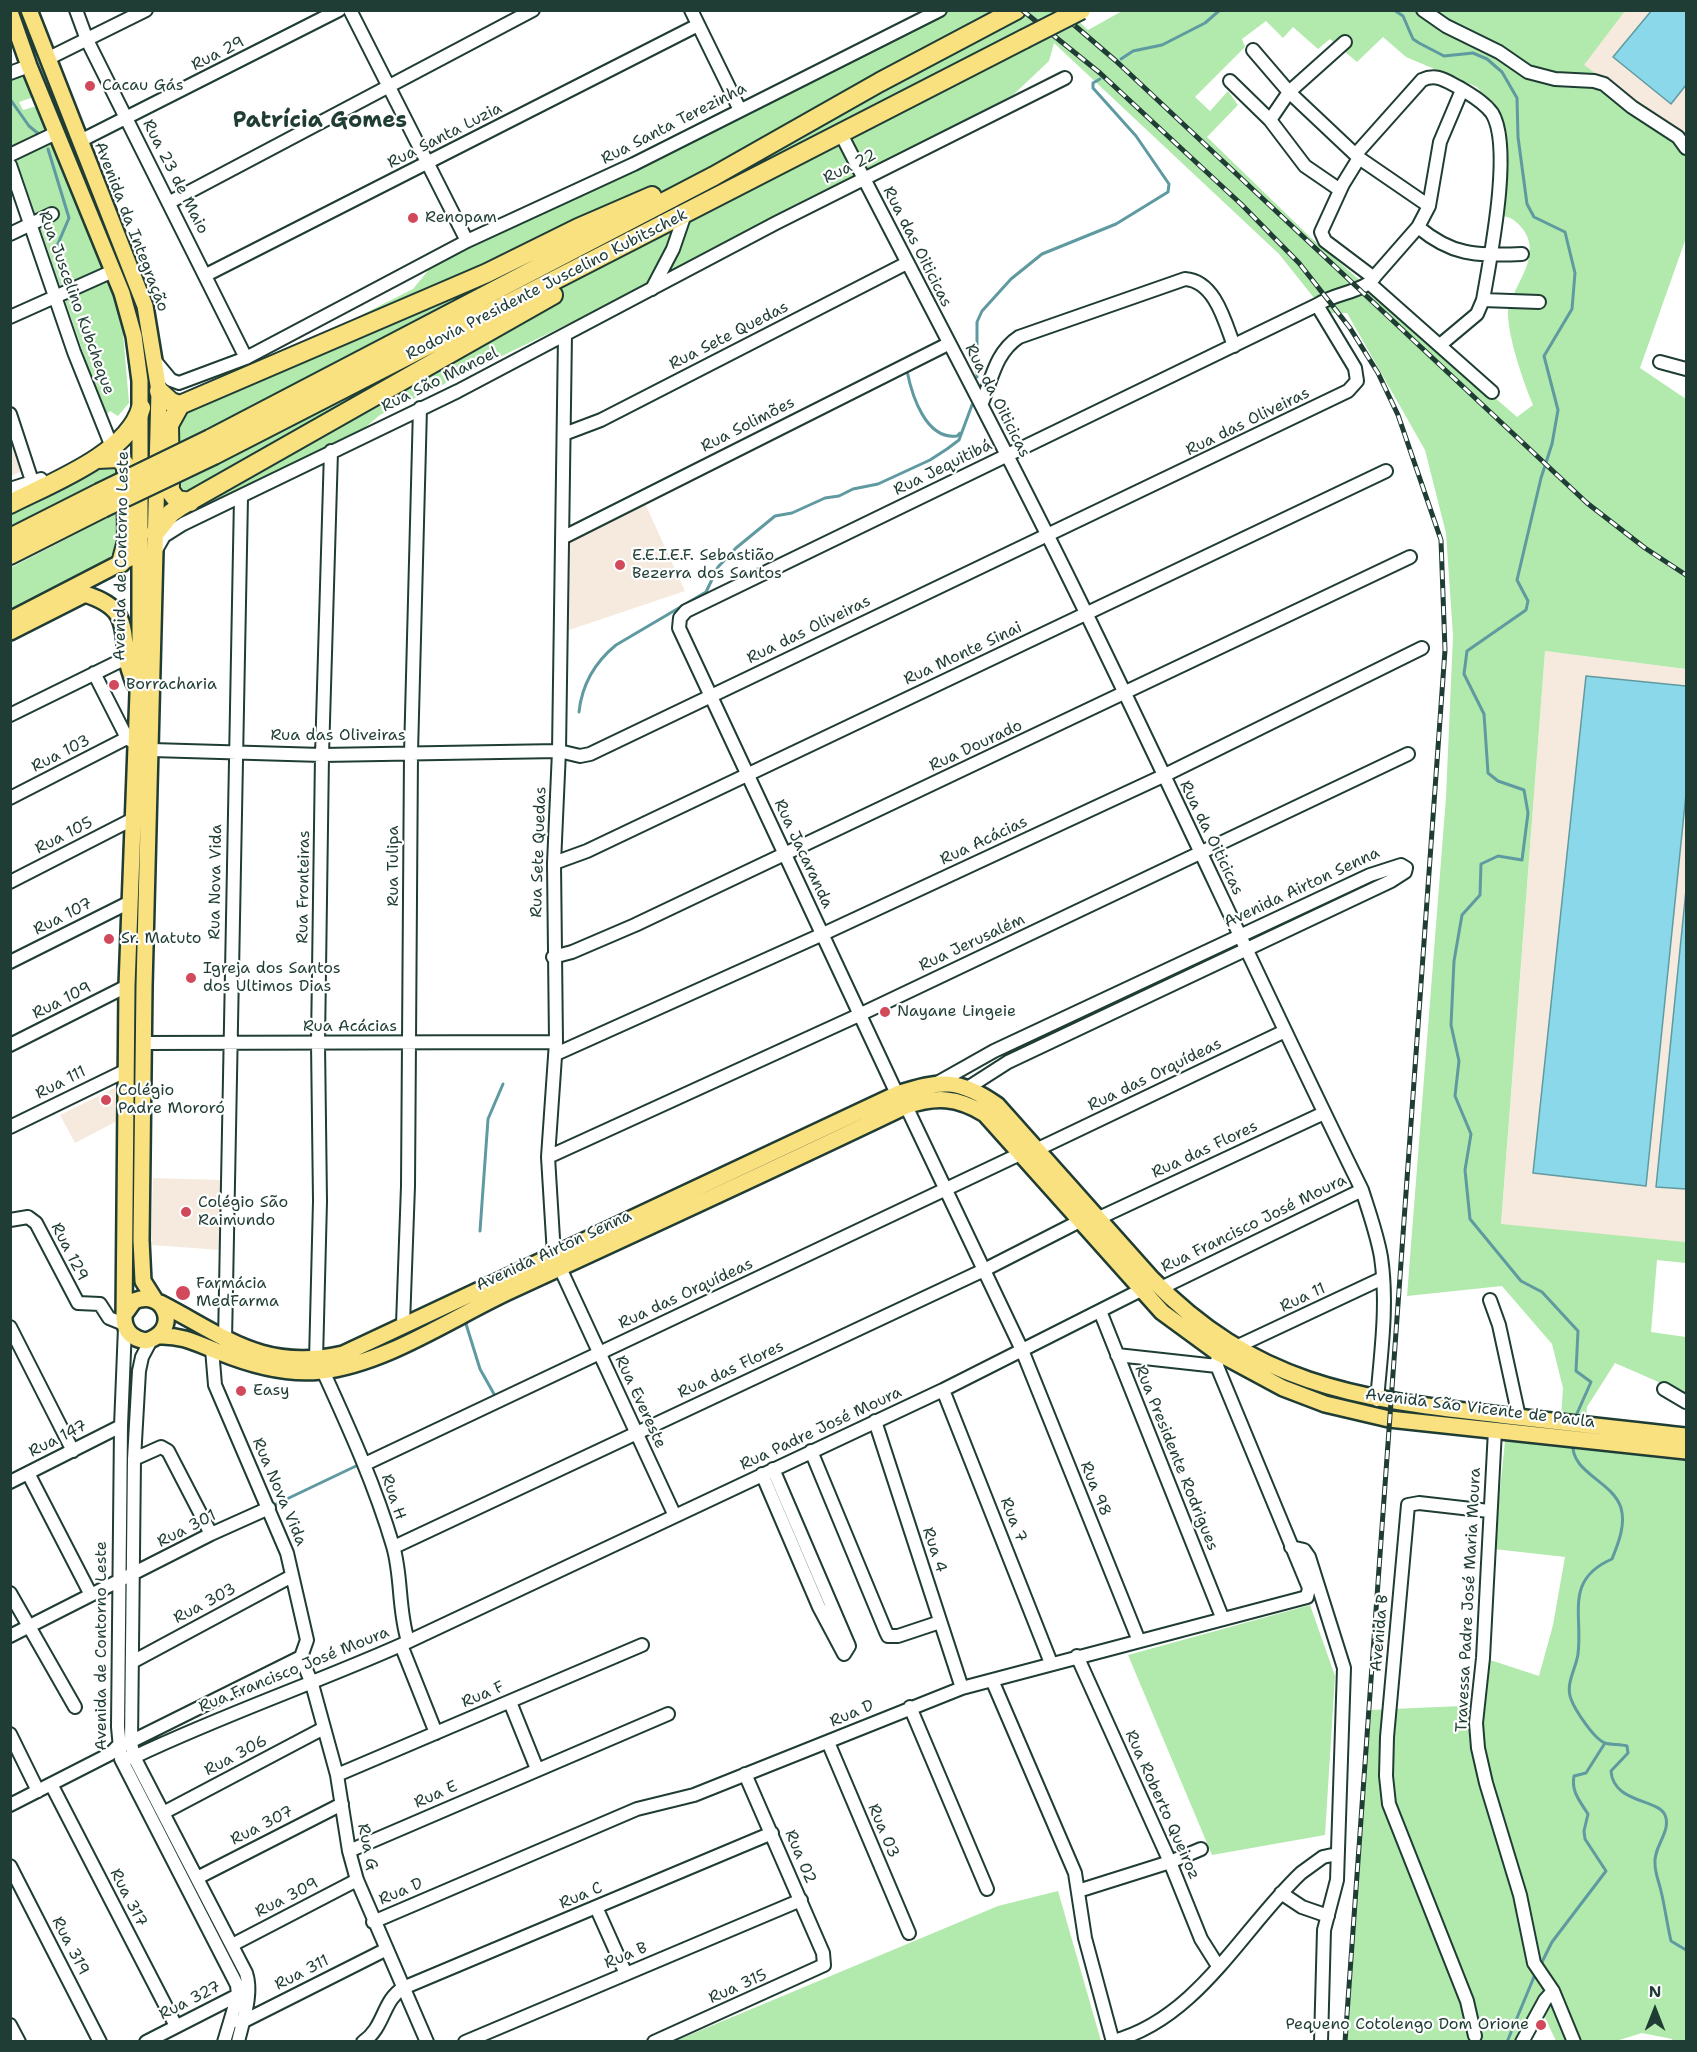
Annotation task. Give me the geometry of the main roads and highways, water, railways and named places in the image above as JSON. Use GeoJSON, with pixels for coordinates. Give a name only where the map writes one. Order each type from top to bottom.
{"type":"FeatureCollection","features":[{"type":"Feature","properties":{"kind":"highway","name":"Rodovia Presidente Juscelino Kubitschek"},"geometry":{"type":"LineString","coordinates":[[212,447],[1016,10]]}},
{"type":"Feature","properties":{"kind":"highway","name":"Rodovia Presidente Juscelino Kubitschek"},"geometry":{"type":"LineString","coordinates":[[10,538],[101,500],[645,235],[1081,10]]}},
{"type":"Feature","properties":{"kind":"highway"},"geometry":{"type":"LineString","coordinates":[[190,502],[175,499],[170,491],[169,425],[180,405],[487,273],[618,211],[672,188],[714,176]]}},
{"type":"Feature","properties":{"kind":"highway"},"geometry":{"type":"LineString","coordinates":[[155,533],[171,513],[586,276],[645,235]]}},
{"type":"Feature","properties":{"kind":"highway"},"geometry":{"type":"LineString","coordinates":[[159,392],[171,402],[180,405]]}},
{"type":"Feature","properties":{"kind":"highway"},"geometry":{"type":"LineString","coordinates":[[10,504],[103,455],[133,429],[141,408]]}},
{"type":"Feature","properties":{"kind":"highway"},"geometry":{"type":"LineString","coordinates":[[103,455],[119,458],[126,466],[127,541],[121,563]]}},
{"type":"Feature","properties":{"kind":"highway","name":"Rodovia Presidente Juscelino Kubitschek"},"geometry":{"type":"LineString","coordinates":[[10,555],[101,500]]}},
{"type":"Feature","properties":{"kind":"main road","name":"Avenida da Integração"},"geometry":{"type":"LineString","coordinates":[[29,10],[145,306],[156,362],[159,392],[157,500]]}},
{"type":"Feature","properties":{"kind":"main road","name":"Avenida da Integração"},"geometry":{"type":"LineString","coordinates":[[10,12],[29,66],[113,271],[134,336],[141,408]]}},
{"type":"Feature","properties":{"kind":"main road","name":"Avenida de Contorno Leste"},"geometry":{"type":"LineString","coordinates":[[124,1322],[130,902],[147,554],[141,408]]}},
{"type":"Feature","properties":{"kind":"main road","name":"Avenida de Contorno Leste"},"geometry":{"type":"LineString","coordinates":[[155,533],[157,500]]}},
{"type":"Feature","properties":{"kind":"main road"},"geometry":{"type":"LineString","coordinates":[[10,632],[121,563],[147,554],[155,533]]}},
{"type":"Feature","properties":{"kind":"main road","name":"Avenida de Contorno Leste"},"geometry":{"type":"LineString","coordinates":[[147,554],[130,647],[138,695],[139,744],[143,1043],[142,1267],[143,1281],[158,1302]]}},
{"type":"Feature","properties":{"kind":"main road"},"geometry":{"type":"LineString","coordinates":[[82,589],[108,603],[123,621],[138,695]]}},
{"type":"Feature","properties":{"kind":"main road"},"geometry":{"type":"LineString","coordinates":[[10,620],[82,589]]}},
{"type":"Feature","properties":{"kind":"main road","name":"Avenida Airton Senna"},"geometry":{"type":"LineString","coordinates":[[155,1338],[178,1335],[218,1345],[276,1369],[373,1357],[557,1262],[939,1082],[969,1087]]}},
{"type":"Feature","properties":{"kind":"main road","name":"Avenida São Vicente de Paula"},"geometry":{"type":"LineString","coordinates":[[969,1087],[997,1105],[1038,1149],[1080,1221],[1162,1312],[1217,1359],[1325,1404],[1389,1419],[1495,1430],[1558,1429],[1681,1443]]}},
{"type":"Feature","properties":{"kind":"main road","name":"Avenida Airton Senna"},"geometry":{"type":"LineString","coordinates":[[902,1100],[956,1099]]}},
{"type":"Feature","properties":{"kind":"main road","name":"Avenida São Vicente de Paula"},"geometry":{"type":"LineString","coordinates":[[956,1099],[985,1114],[1020,1154],[1099,1218],[1161,1288],[1236,1347],[1287,1374],[1377,1400],[1519,1417],[1558,1429]]}},
{"type":"Feature","properties":{"kind":"main road","name":"Avenida Airton Senna"},"geometry":{"type":"LineString","coordinates":[[319,1365],[403,1324],[557,1262]]}},
{"type":"Feature","properties":{"kind":"main road"},"geometry":{"type":"LineString","coordinates":[[140,1299],[158,1302],[167,1316],[164,1330],[155,1338],[136,1339],[124,1322],[134,1301],[140,1299]]}},
{"type":"Feature","properties":{"kind":"main road","name":"Avenida Airton Senna"},"geometry":{"type":"LineString","coordinates":[[158,1302],[218,1345]]}},
{"type":"Feature","properties":{"kind":"water"},"geometry":{"type":"Polygon","coordinates":[[[1652,10],[1686,11],[1686,85],[1671,104],[1613,57],[1652,10]]]}},
{"type":"Feature","properties":{"kind":"water"},"geometry":{"type":"Polygon","coordinates":[[[1586,676],[1686,686],[1686,794],[1646,1186],[1533,1173],[1586,676]]]}},
{"type":"Feature","properties":{"kind":"water"},"geometry":{"type":"Polygon","coordinates":[[[1686,890],[1686,1189],[1656,1187],[1686,890]]]}},
{"type":"Feature","properties":{"kind":"waterway"},"geometry":{"type":"LineString","coordinates":[[1121,59],[1133,51],[1162,45],[1205,23],[1220,10]]}},
{"type":"Feature","properties":{"kind":"waterway"},"geometry":{"type":"LineString","coordinates":[[1394,10],[1403,16],[1413,39],[1419,43],[1444,56],[1473,53],[1487,59],[1502,72],[1517,98],[1518,137],[1527,204],[1534,217],[1565,232],[1575,273],[1572,309],[1544,356],[1558,410],[1552,444],[1541,478],[1517,580],[1528,601],[1526,610],[1467,651],[1464,674],[1484,714],[1488,773],[1498,781],[1524,790],[1528,813],[1522,860],[1498,856],[1481,864],[1480,895],[1462,915],[1454,961],[1451,1025],[1459,1061],[1455,1096],[1471,1134],[1465,1170],[1470,1219],[1521,1281],[1542,1292],[1578,1331],[1576,1371],[1591,1382],[1575,1418]]}},
{"type":"Feature","properties":{"kind":"waterway"},"geometry":{"type":"LineString","coordinates":[[977,377],[977,322],[982,311],[1011,279],[1042,254],[1116,224],[1168,192],[1169,184],[1136,136],[1093,88],[1093,83],[1100,79]]}},
{"type":"Feature","properties":{"kind":"waterway"},"geometry":{"type":"LineString","coordinates":[[10,99],[29,126],[40,135]]}},
{"type":"Feature","properties":{"kind":"waterway"},"geometry":{"type":"LineString","coordinates":[[48,149],[69,218],[54,253]]}},
{"type":"Feature","properties":{"kind":"waterway"},"geometry":{"type":"LineString","coordinates":[[907,371],[917,404],[929,424],[946,435],[957,436],[960,433]]}},
{"type":"Feature","properties":{"kind":"waterway"},"geometry":{"type":"LineString","coordinates":[[579,712],[586,683],[601,659],[616,645],[706,592],[718,567],[736,548],[775,516],[792,513],[825,498],[839,496],[853,489],[878,484],[930,460],[959,440],[972,405]]}},
{"type":"Feature","properties":{"kind":"waterway"},"geometry":{"type":"LineString","coordinates":[[480,1231],[488,1119],[503,1084]]}},
{"type":"Feature","properties":{"kind":"waterway"},"geometry":{"type":"LineString","coordinates":[[466,1324],[480,1369],[494,1394]]}},
{"type":"Feature","properties":{"kind":"waterway"},"geometry":{"type":"LineString","coordinates":[[1573,1443],[1578,1462],[1617,1499],[1623,1521],[1612,1559],[1597,1567],[1587,1577],[1581,1588],[1578,1612],[1578,1654],[1569,1693],[1576,1710],[1596,1736],[1605,1743],[1627,1746],[1628,1753],[1611,1771],[1619,1789],[1627,1795],[1654,1806],[1665,1815],[1666,1827],[1655,1858],[1656,1871],[1671,1941],[1686,1950]]}},
{"type":"Feature","properties":{"kind":"waterway"},"geometry":{"type":"LineString","coordinates":[[270,1507],[356,1466]]}},
{"type":"Feature","properties":{"kind":"waterway"},"geometry":{"type":"LineString","coordinates":[[1540,1966],[1552,1942],[1606,1871],[1585,1839],[1584,1831],[1588,1814],[1577,1796],[1573,1782],[1574,1776],[1586,1773],[1605,1743]]}},
{"type":"Feature","properties":{"kind":"waterway"},"geometry":{"type":"LineString","coordinates":[[1507,2042],[1536,1972]]}},
{"type":"Feature","properties":{"kind":"railway"},"geometry":{"type":"LineString","coordinates":[[1022,10],[1100,73],[1241,204],[1299,263],[1350,328],[1378,373],[1398,415],[1441,540],[1445,650],[1345,2042]]}},
{"type":"Feature","properties":{"kind":"railway"},"geometry":{"type":"LineString","coordinates":[[1053,10],[1116,61],[1587,503],[1645,548],[1686,575]]}},
{"type":"Feature","properties":{"kind":"place","name":"Cacau Gás"},"geometry":{"type":"Point","coordinates":[90,86]}},
{"type":"Feature","properties":{"kind":"place","name":"Renopam"},"geometry":{"type":"Point","coordinates":[413,218]}},
{"type":"Feature","properties":{"kind":"place","name":"E.E.I.E.F. Sebastião Bezerra dos Santos"},"geometry":{"type":"Point","coordinates":[620,565]}},
{"type":"Feature","properties":{"kind":"place","name":"Borracharia"},"geometry":{"type":"Point","coordinates":[114,685]}},
{"type":"Feature","properties":{"kind":"place","name":"Sr. Matuto"},"geometry":{"type":"Point","coordinates":[109,939]}},
{"type":"Feature","properties":{"kind":"place","name":"Igreja dos Santos dos Ultimos Dias"},"geometry":{"type":"Point","coordinates":[191,978]}},
{"type":"Feature","properties":{"kind":"place","name":"Nayane Lingeie"},"geometry":{"type":"Point","coordinates":[885,1012]}},
{"type":"Feature","properties":{"kind":"place","name":"Colégio Padre Mororó"},"geometry":{"type":"Point","coordinates":[106,1100]}},
{"type":"Feature","properties":{"kind":"place","name":"Colégio São Raimundo"},"geometry":{"type":"Point","coordinates":[186,1212]}},
{"type":"Feature","properties":{"kind":"place","name":"Farmácia MedFarma"},"geometry":{"type":"Point","coordinates":[183,1293]}},
{"type":"Feature","properties":{"kind":"place","name":"Easy"},"geometry":{"type":"Point","coordinates":[241,1391]}},
{"type":"Feature","properties":{"kind":"place","name":"Pequeno Cotolengo Dom Orione"},"geometry":{"type":"Point","coordinates":[1541,2025]}},
{"type":"Feature","properties":{"kind":"district","name":"Patrícia Gomes"},"geometry":{"type":"Point","coordinates":[320,121]}}]}
